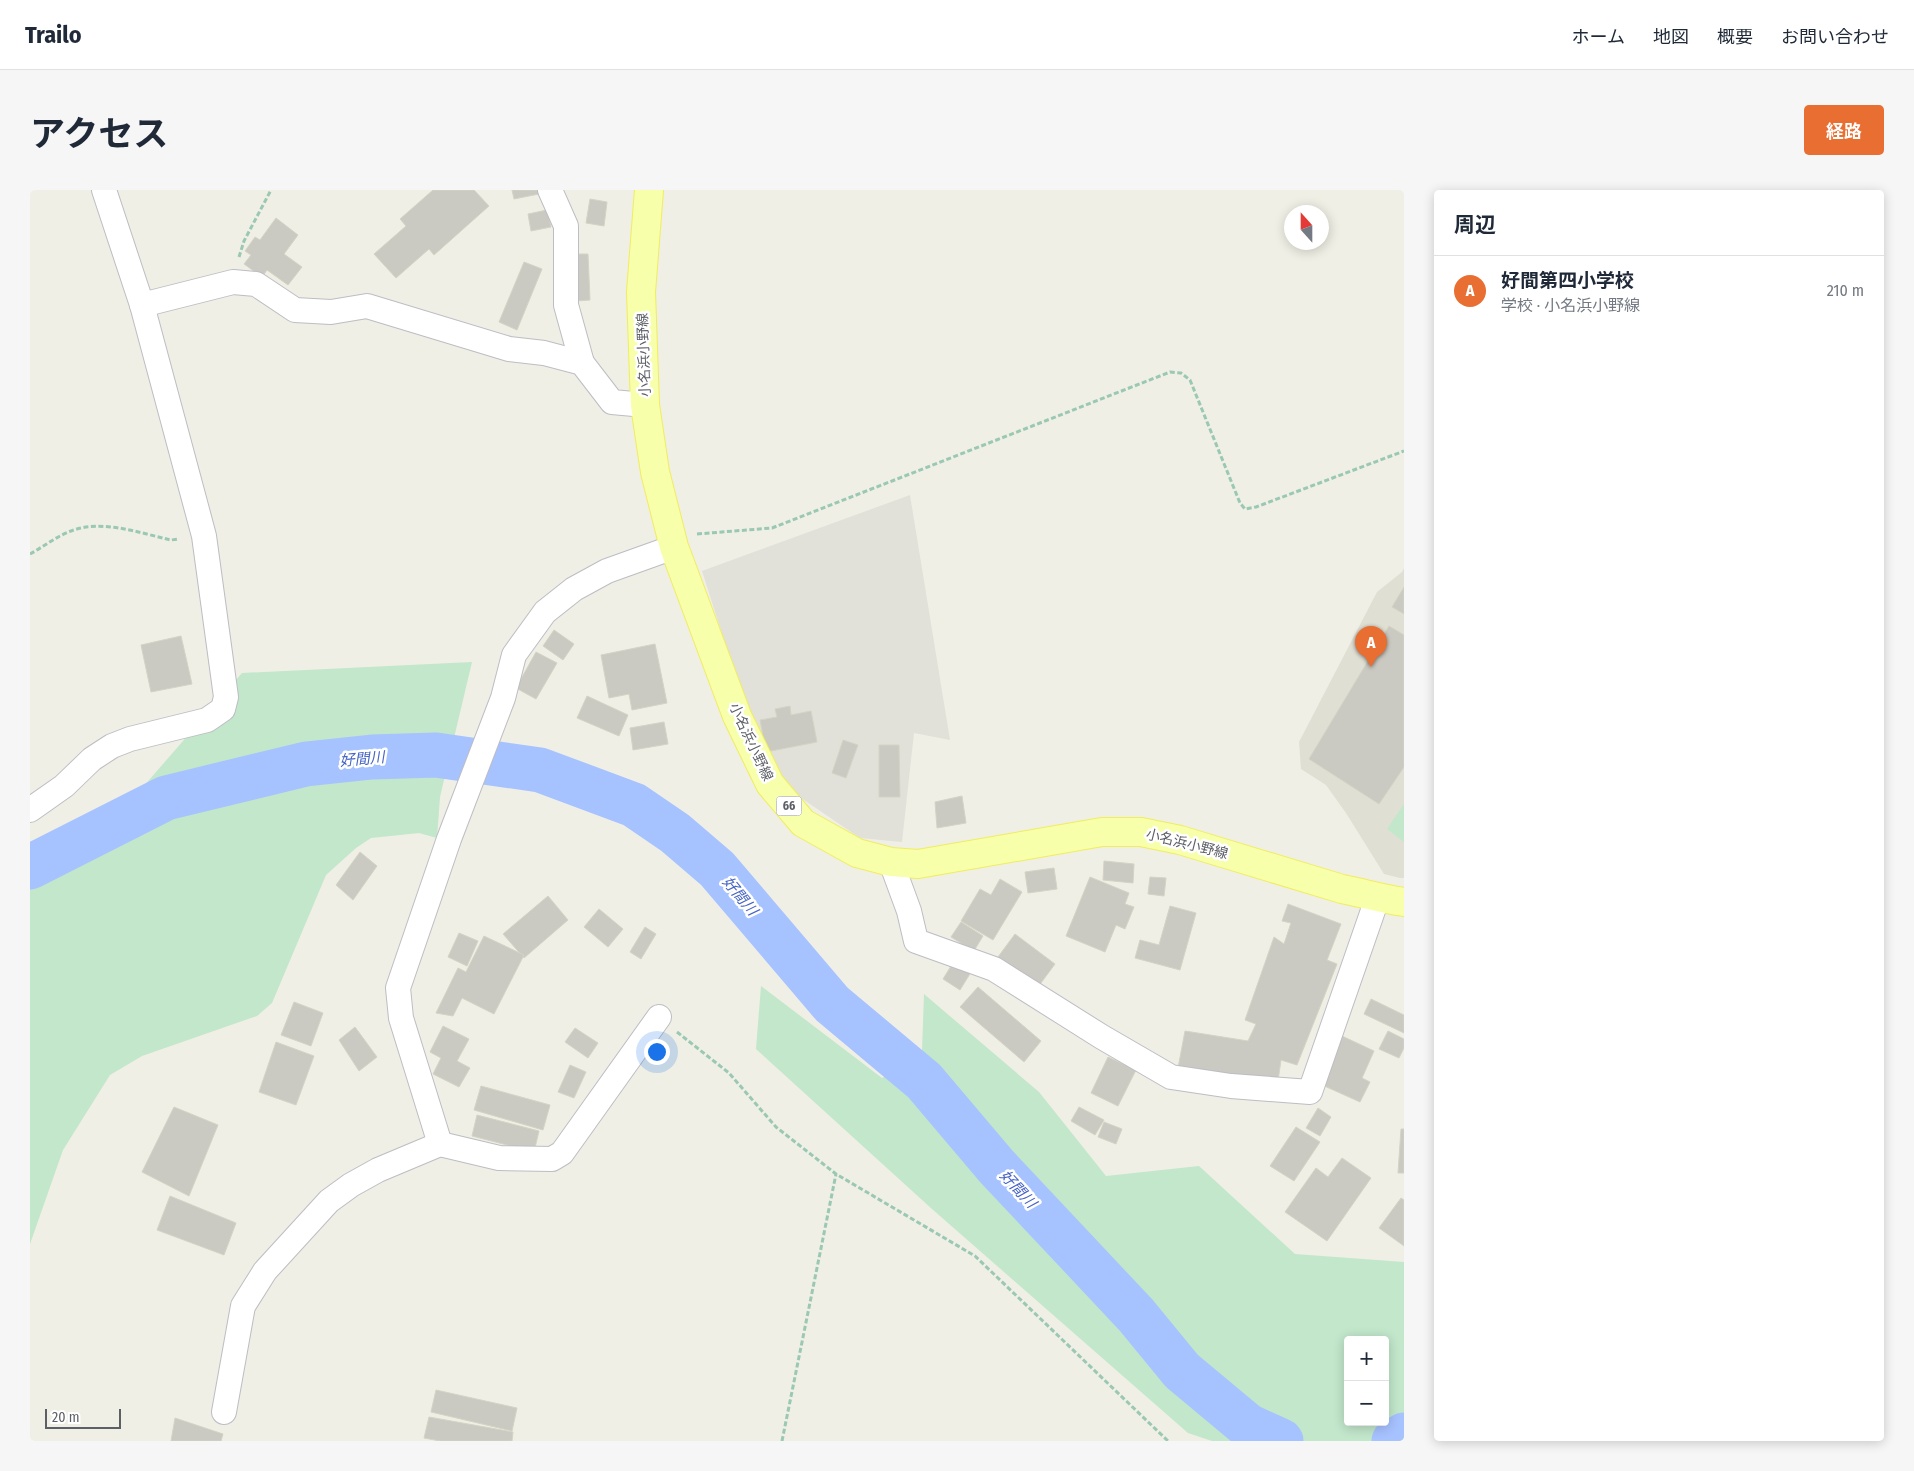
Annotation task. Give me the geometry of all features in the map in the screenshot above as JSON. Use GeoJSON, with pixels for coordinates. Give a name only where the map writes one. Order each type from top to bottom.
{"type":"FeatureCollection","features":[{"type":"Feature","properties":{"kind":"main road","name":"小名浜小野線"},"geometry":{"type":"LineString","coordinates":[[650,190],[641,292],[645,405],[655,472],[673,543],[737,716],[770,784],[803,823],[857,853],[891,862],[918,864],[1102,832],[1141,832],[1180,840],[1342,889],[1369,895],[1377,899],[1404,902]]}},
{"type":"Feature","properties":{"kind":"street"},"geometry":{"type":"LineString","coordinates":[[30,810],[64,786],[92,759],[112,746],[130,739],[207,720],[223,709],[226,697],[204,536],[142,305],[104,190]]}},
{"type":"Feature","properties":{"kind":"street"},"geometry":{"type":"LineString","coordinates":[[550,190],[566,226],[566,305],[582,363],[612,402],[645,405]]}},
{"type":"Feature","properties":{"kind":"street"},"geometry":{"type":"LineString","coordinates":[[142,305],[232,282],[256,284],[295,310],[331,312],[367,306],[509,349],[544,352],[582,363]]}},
{"type":"Feature","properties":{"kind":"street"},"geometry":{"type":"LineString","coordinates":[[440,1144],[401,1018],[398,988],[408,964],[449,839],[503,698],[514,655],[545,612],[574,590],[607,571],[673,543]]}},
{"type":"Feature","properties":{"kind":"street"},"geometry":{"type":"LineString","coordinates":[[891,862],[916,940],[994,969],[1102,1037],[1171,1077],[1231,1086],[1286,1091],[1310,1092],[1377,899]]}},
{"type":"Feature","properties":{"kind":"street"},"geometry":{"type":"LineString","coordinates":[[224,1412],[242,1306],[265,1271],[329,1201],[351,1185],[378,1170],[440,1144],[499,1158],[552,1159],[562,1153],[659,1017]]}},
{"type":"Feature","properties":{"kind":"path"},"geometry":{"type":"LineString","coordinates":[[232,282],[244,241],[271,190]]}},
{"type":"Feature","properties":{"kind":"path"},"geometry":{"type":"LineString","coordinates":[[673,543],[700,533],[772,528],[1170,372],[1181,373],[1190,380],[1240,503],[1245,509],[1256,507],[1404,451]]}},
{"type":"Feature","properties":{"kind":"path"},"geometry":{"type":"LineString","coordinates":[[30,554],[71,531],[88,528],[112,527],[171,540],[204,536]]}},
{"type":"Feature","properties":{"kind":"path"},"geometry":{"type":"LineString","coordinates":[[659,1017],[728,1072],[776,1127],[836,1174],[975,1256],[1168,1441]]}},
{"type":"Feature","properties":{"kind":"path"},"geometry":{"type":"LineString","coordinates":[[782,1441],[836,1174]]}},
{"type":"Feature","properties":{"kind":"shaded area"},"geometry":{"type":"Polygon","coordinates":[[[910,495],[950,740],[914,733],[902,842],[860,838],[782,785],[744,703],[702,571],[910,495]]]}},
{"type":"Feature","properties":{"kind":"shaded area"},"geometry":{"type":"Polygon","coordinates":[[[1404,568],[1404,878],[1400,878],[1384,874],[1326,785],[1301,769],[1299,742],[1377,592],[1402,572],[1404,568]]]}},
{"type":"Feature","properties":{"kind":"green space"},"geometry":{"type":"Polygon","coordinates":[[[472,662],[440,797],[437,838],[419,833],[371,838],[356,848],[326,875],[272,1003],[257,1016],[142,1056],[110,1075],[63,1150],[30,1244],[30,888],[71,870],[242,673],[472,662]]]}},
{"type":"Feature","properties":{"kind":"green space"},"geometry":{"type":"Polygon","coordinates":[[[1404,804],[1404,842],[1387,829],[1404,804]]]}},
{"type":"Feature","properties":{"kind":"green space"},"geometry":{"type":"Polygon","coordinates":[[[761,986],[882,1078],[922,1051],[924,994],[1039,1092],[1106,1176],[1199,1166],[1295,1254],[1404,1262],[1404,1441],[1212,1441],[1188,1433],[932,1209],[756,1049],[761,986]]]}},
{"type":"Feature","properties":{"kind":"building"},"geometry":{"type":"Polygon","coordinates":[[[433,190],[474,190],[489,206],[434,255],[429,249],[396,278],[374,254],[406,226],[400,219],[433,190]]]}},
{"type":"Feature","properties":{"kind":"building"},"geometry":{"type":"Polygon","coordinates":[[[512,190],[538,190],[539,194],[514,199],[512,190]]]}},
{"type":"Feature","properties":{"kind":"building"},"geometry":{"type":"Polygon","coordinates":[[[590,199],[607,202],[604,226],[586,223],[590,199]]]}},
{"type":"Feature","properties":{"kind":"building"},"geometry":{"type":"Polygon","coordinates":[[[547,210],[551,227],[531,231],[528,214],[547,210]]]}},
{"type":"Feature","properties":{"kind":"building"},"geometry":{"type":"Polygon","coordinates":[[[276,218],[298,235],[284,254],[302,267],[288,285],[267,270],[262,277],[244,264],[251,255],[245,251],[255,237],[260,240],[276,218]]]}},
{"type":"Feature","properties":{"kind":"building"},"geometry":{"type":"Polygon","coordinates":[[[576,254],[588,254],[590,300],[577,301],[576,254]]]}},
{"type":"Feature","properties":{"kind":"building"},"geometry":{"type":"Polygon","coordinates":[[[524,262],[542,269],[517,330],[499,322],[524,262]]]}},
{"type":"Feature","properties":{"kind":"building"},"geometry":{"type":"Polygon","coordinates":[[[1404,587],[1404,614],[1392,607],[1404,587]]]}},
{"type":"Feature","properties":{"kind":"building"},"geometry":{"type":"Polygon","coordinates":[[[1389,626],[1404,635],[1404,767],[1379,804],[1309,759],[1389,626]]]}},
{"type":"Feature","properties":{"kind":"building"},"geometry":{"type":"Polygon","coordinates":[[[554,630],[574,644],[563,660],[543,646],[554,630]]]}},
{"type":"Feature","properties":{"kind":"building"},"geometry":{"type":"Polygon","coordinates":[[[181,636],[192,684],[151,692],[141,645],[181,636]]]}},
{"type":"Feature","properties":{"kind":"building"},"geometry":{"type":"Polygon","coordinates":[[[655,644],[667,703],[632,710],[629,694],[609,698],[601,655],[655,644]]]}},
{"type":"Feature","properties":{"kind":"building"},"geometry":{"type":"Polygon","coordinates":[[[536,652],[557,663],[536,699],[516,688],[536,652]]]}},
{"type":"Feature","properties":{"kind":"building"},"geometry":{"type":"Polygon","coordinates":[[[587,696],[628,715],[619,736],[577,718],[587,696]]]}},
{"type":"Feature","properties":{"kind":"building"},"geometry":{"type":"Polygon","coordinates":[[[790,706],[791,715],[811,711],[817,742],[766,752],[760,720],[777,717],[775,709],[790,706]]]}},
{"type":"Feature","properties":{"kind":"building"},"geometry":{"type":"Polygon","coordinates":[[[664,722],[668,744],[633,750],[630,728],[664,722]]]}},
{"type":"Feature","properties":{"kind":"building"},"geometry":{"type":"Polygon","coordinates":[[[843,740],[858,745],[846,778],[832,773],[843,740]]]}},
{"type":"Feature","properties":{"kind":"building"},"geometry":{"type":"Polygon","coordinates":[[[879,745],[899,745],[900,797],[879,797],[879,745]]]}},
{"type":"Feature","properties":{"kind":"building"},"geometry":{"type":"Polygon","coordinates":[[[962,796],[966,823],[937,828],[935,802],[962,796]]]}},
{"type":"Feature","properties":{"kind":"building"},"geometry":{"type":"Polygon","coordinates":[[[360,852],[377,866],[353,900],[336,885],[360,852]]]}},
{"type":"Feature","properties":{"kind":"building"},"geometry":{"type":"Polygon","coordinates":[[[1104,861],[1134,864],[1133,883],[1103,880],[1104,861]]]}},
{"type":"Feature","properties":{"kind":"building"},"geometry":{"type":"Polygon","coordinates":[[[1054,868],[1057,889],[1028,893],[1025,872],[1054,868]]]}},
{"type":"Feature","properties":{"kind":"building"},"geometry":{"type":"Polygon","coordinates":[[[1090,877],[1129,893],[1125,904],[1134,907],[1125,929],[1116,925],[1105,952],[1066,936],[1090,877]]]}},
{"type":"Feature","properties":{"kind":"building"},"geometry":{"type":"Polygon","coordinates":[[[1150,877],[1166,878],[1164,896],[1148,894],[1150,877]]]}},
{"type":"Feature","properties":{"kind":"building"},"geometry":{"type":"Polygon","coordinates":[[[1000,879],[1022,892],[993,940],[961,921],[980,889],[991,895],[1000,879]]]}},
{"type":"Feature","properties":{"kind":"building"},"geometry":{"type":"Polygon","coordinates":[[[548,896],[568,920],[524,958],[503,934],[548,896]]]}},
{"type":"Feature","properties":{"kind":"building"},"geometry":{"type":"Polygon","coordinates":[[[1288,904],[1341,924],[1327,960],[1337,964],[1297,1065],[1281,1060],[1278,1081],[1178,1068],[1185,1031],[1248,1041],[1256,1024],[1245,1020],[1274,937],[1284,944],[1291,923],[1282,921],[1288,904]]]}},
{"type":"Feature","properties":{"kind":"building"},"geometry":{"type":"Polygon","coordinates":[[[1170,906],[1196,913],[1180,970],[1135,958],[1140,940],[1159,945],[1170,906]]]}},
{"type":"Feature","properties":{"kind":"building"},"geometry":{"type":"Polygon","coordinates":[[[599,909],[623,929],[608,947],[584,927],[599,909]]]}},
{"type":"Feature","properties":{"kind":"building"},"geometry":{"type":"Polygon","coordinates":[[[961,922],[983,936],[974,951],[951,937],[961,922]]]}},
{"type":"Feature","properties":{"kind":"building"},"geometry":{"type":"Polygon","coordinates":[[[645,927],[656,934],[641,959],[630,952],[645,927]]]}},
{"type":"Feature","properties":{"kind":"building"},"geometry":{"type":"Polygon","coordinates":[[[459,933],[478,941],[467,966],[448,957],[459,933]]]}},
{"type":"Feature","properties":{"kind":"building"},"geometry":{"type":"Polygon","coordinates":[[[1015,934],[1055,964],[1038,987],[998,957],[1015,934]]]}},
{"type":"Feature","properties":{"kind":"building"},"geometry":{"type":"Polygon","coordinates":[[[484,936],[524,955],[494,1014],[462,998],[453,1016],[436,1013],[458,968],[466,972],[484,936]]]}},
{"type":"Feature","properties":{"kind":"building"},"geometry":{"type":"Polygon","coordinates":[[[959,953],[976,964],[960,990],[943,979],[959,953]]]}},
{"type":"Feature","properties":{"kind":"building"},"geometry":{"type":"Polygon","coordinates":[[[978,987],[1041,1041],[1024,1062],[960,1007],[978,987]]]}},
{"type":"Feature","properties":{"kind":"building"},"geometry":{"type":"Polygon","coordinates":[[[1371,999],[1404,1015],[1404,1033],[1364,1014],[1371,999]]]}},
{"type":"Feature","properties":{"kind":"building"},"geometry":{"type":"Polygon","coordinates":[[[294,1002],[323,1013],[311,1046],[281,1035],[294,1002]]]}},
{"type":"Feature","properties":{"kind":"building"},"geometry":{"type":"Polygon","coordinates":[[[443,1026],[469,1039],[457,1061],[470,1068],[459,1087],[433,1074],[441,1058],[430,1052],[443,1026]]]}},
{"type":"Feature","properties":{"kind":"building"},"geometry":{"type":"Polygon","coordinates":[[[355,1027],[377,1057],[359,1071],[339,1040],[355,1027]]]}},
{"type":"Feature","properties":{"kind":"building"},"geometry":{"type":"Polygon","coordinates":[[[575,1028],[598,1043],[588,1058],[565,1042],[575,1028]]]}},
{"type":"Feature","properties":{"kind":"building"},"geometry":{"type":"Polygon","coordinates":[[[1388,1031],[1404,1039],[1404,1048],[1399,1058],[1379,1049],[1388,1031]]]}},
{"type":"Feature","properties":{"kind":"building"},"geometry":{"type":"Polygon","coordinates":[[[1342,1036],[1374,1051],[1362,1078],[1370,1082],[1360,1102],[1320,1084],[1342,1036]]]}},
{"type":"Feature","properties":{"kind":"building"},"geometry":{"type":"Polygon","coordinates":[[[276,1042],[314,1056],[296,1105],[259,1092],[276,1042]]]}},
{"type":"Feature","properties":{"kind":"building"},"geometry":{"type":"Polygon","coordinates":[[[1108,1057],[1136,1070],[1118,1106],[1091,1093],[1108,1057]]]}},
{"type":"Feature","properties":{"kind":"building"},"geometry":{"type":"Polygon","coordinates":[[[570,1065],[586,1072],[574,1098],[558,1092],[570,1065]]]}},
{"type":"Feature","properties":{"kind":"building"},"geometry":{"type":"Polygon","coordinates":[[[481,1086],[550,1105],[543,1130],[474,1110],[481,1086]]]}},
{"type":"Feature","properties":{"kind":"building"},"geometry":{"type":"Polygon","coordinates":[[[174,1107],[218,1125],[189,1196],[142,1172],[174,1107]]]}},
{"type":"Feature","properties":{"kind":"building"},"geometry":{"type":"Polygon","coordinates":[[[1079,1107],[1104,1120],[1095,1135],[1071,1121],[1079,1107]]]}},
{"type":"Feature","properties":{"kind":"building"},"geometry":{"type":"Polygon","coordinates":[[[1318,1108],[1331,1117],[1320,1136],[1306,1128],[1318,1108]]]}},
{"type":"Feature","properties":{"kind":"building"},"geometry":{"type":"Polygon","coordinates":[[[477,1115],[539,1131],[534,1152],[472,1136],[477,1115]]]}},
{"type":"Feature","properties":{"kind":"building"},"geometry":{"type":"Polygon","coordinates":[[[1104,1122],[1122,1129],[1116,1144],[1098,1137],[1104,1122]]]}},
{"type":"Feature","properties":{"kind":"building"},"geometry":{"type":"Polygon","coordinates":[[[1296,1127],[1320,1142],[1294,1181],[1270,1166],[1296,1127]]]}},
{"type":"Feature","properties":{"kind":"building"},"geometry":{"type":"Polygon","coordinates":[[[1401,1129],[1404,1129],[1404,1173],[1398,1173],[1401,1129]]]}},
{"type":"Feature","properties":{"kind":"building"},"geometry":{"type":"Polygon","coordinates":[[[1342,1158],[1371,1178],[1327,1241],[1285,1212],[1316,1168],[1328,1177],[1342,1158]]]}},
{"type":"Feature","properties":{"kind":"building"},"geometry":{"type":"Polygon","coordinates":[[[170,1196],[236,1223],[224,1255],[157,1230],[170,1196]]]}},
{"type":"Feature","properties":{"kind":"building"},"geometry":{"type":"Polygon","coordinates":[[[1401,1198],[1404,1200],[1404,1246],[1379,1228],[1401,1198]]]}},
{"type":"Feature","properties":{"kind":"building"},"geometry":{"type":"Polygon","coordinates":[[[436,1390],[517,1408],[512,1431],[431,1412],[436,1390]]]}},
{"type":"Feature","properties":{"kind":"building"},"geometry":{"type":"Polygon","coordinates":[[[429,1417],[513,1432],[512,1441],[440,1441],[424,1438],[429,1417]]]}},
{"type":"Feature","properties":{"kind":"building"},"geometry":{"type":"Polygon","coordinates":[[[175,1418],[223,1434],[221,1441],[171,1441],[175,1418]]]}},
{"type":"Feature","properties":{"kind":"waterway","name":"好間川"},"geometry":{"type":"LineString","coordinates":[[30,867],[166,798],[306,764],[372,757],[436,755],[540,770],[634,805],[675,833],[717,869],[832,1004],[924,1081],[996,1166],[1136,1315],[1182,1371],[1248,1426],[1281,1441]]}},
{"type":"Feature","properties":{"kind":"waterway","name":"好間川"},"geometry":{"type":"LineString","coordinates":[[1394,1441],[1404,1435]]}},
{"type":"Feature","properties":{"kind":"place","name":"好間第四小学校"},"geometry":{"type":"Point","coordinates":[1371,667]}}]}
